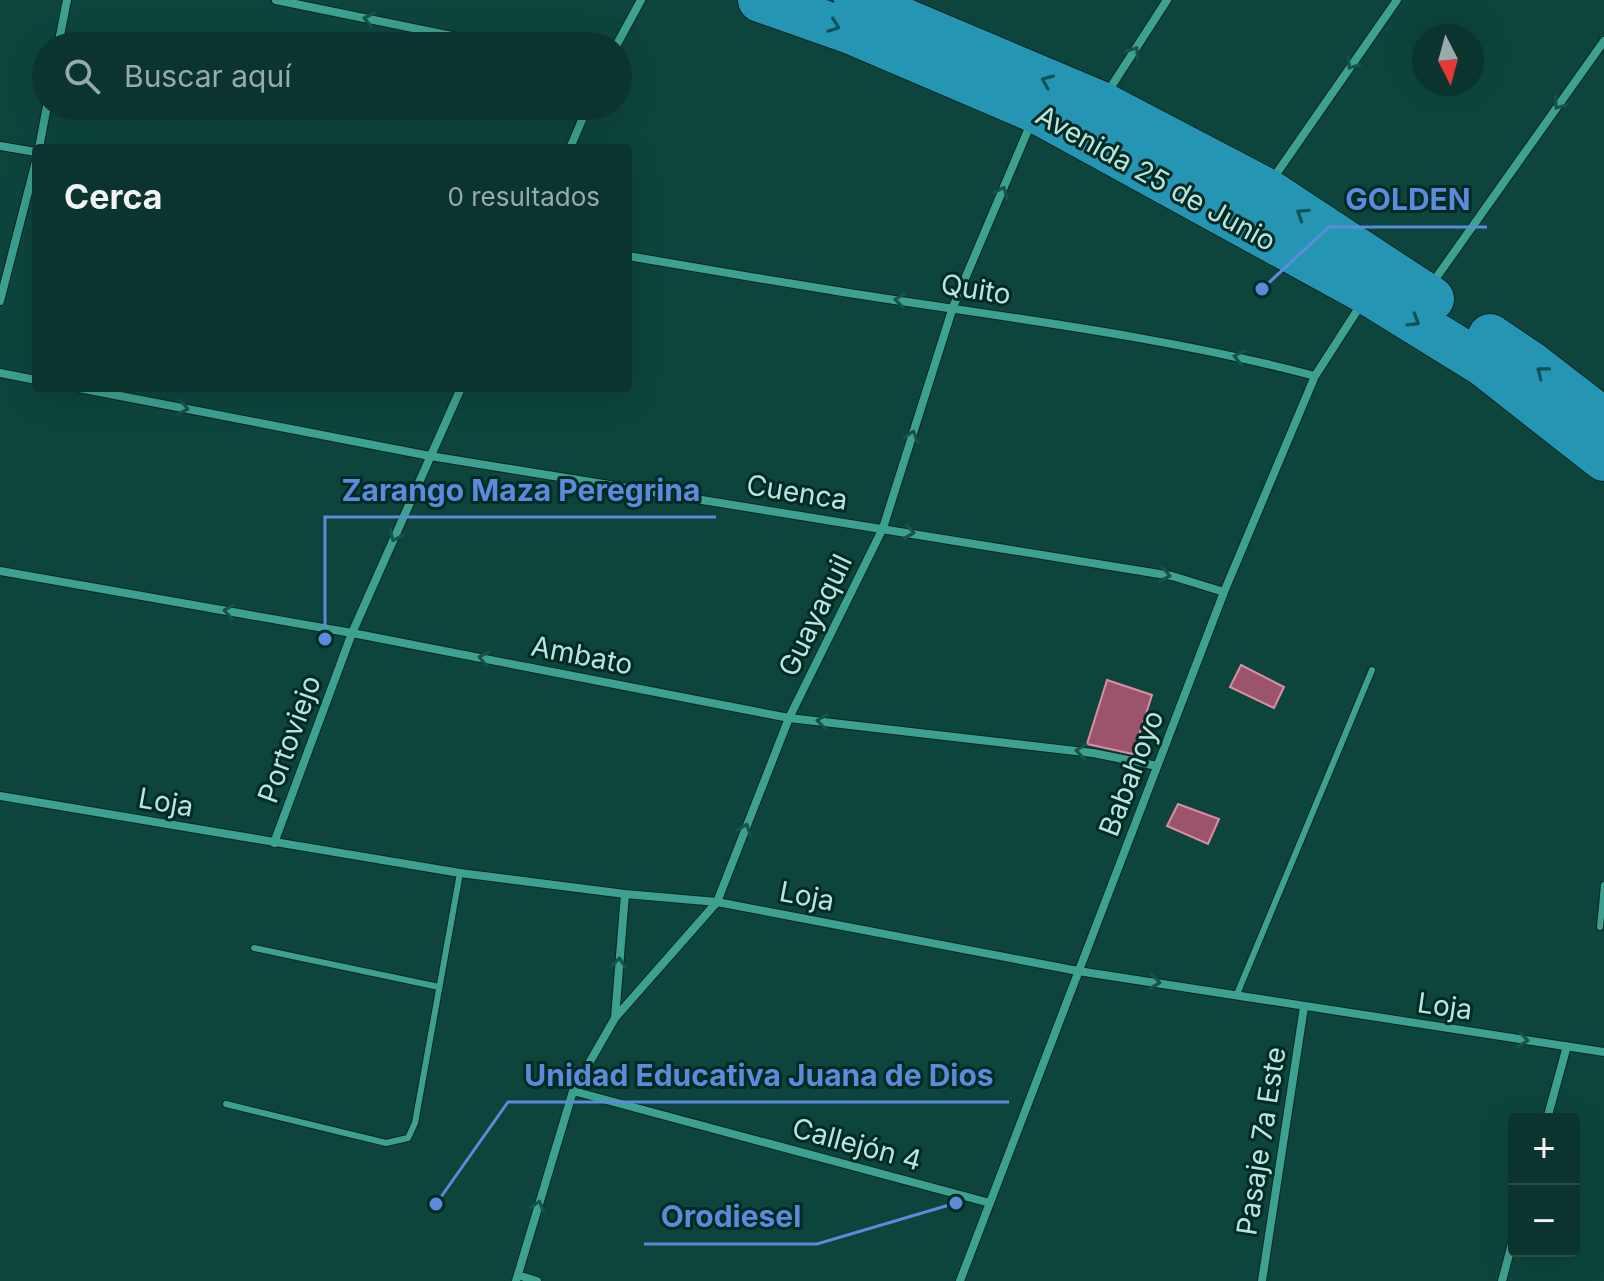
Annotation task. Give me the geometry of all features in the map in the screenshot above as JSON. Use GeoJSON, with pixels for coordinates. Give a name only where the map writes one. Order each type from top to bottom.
{"type":"FeatureCollection","features":[{"type":"Feature","properties":{"kind":"main road","name":"Avenida 25 de Junio"},"geometry":{"type":"LineString","coordinates":[[760,0],[851,32],[1036,111],[1368,293],[1483,364],[1604,459]]}},
{"type":"Feature","properties":{"kind":"main road","name":"Avenida 25 de Junio"},"geometry":{"type":"LineString","coordinates":[[868,2],[1100,103],[1266,190],[1530,363],[1604,420]]}},
{"type":"Feature","properties":{"kind":"street"},"geometry":{"type":"LineString","coordinates":[[61,32],[67,0]]}},
{"type":"Feature","properties":{"kind":"street"},"geometry":{"type":"LineString","coordinates":[[276,0],[433,32]]}},
{"type":"Feature","properties":{"kind":"street"},"geometry":{"type":"LineString","coordinates":[[624,32],[641,0]]}},
{"type":"Feature","properties":{"kind":"street"},"geometry":{"type":"LineString","coordinates":[[1100,103],[1167,0]]}},
{"type":"Feature","properties":{"kind":"street"},"geometry":{"type":"LineString","coordinates":[[1266,190],[1397,0]]}},
{"type":"Feature","properties":{"kind":"street"},"geometry":{"type":"LineString","coordinates":[[1425,294],[1604,41]]}},
{"type":"Feature","properties":{"kind":"street","name":"Guayaquil"},"geometry":{"type":"LineString","coordinates":[[517,1278],[573,1091],[615,1018],[717,902],[789,718],[883,528],[953,307],[1036,111]]}},
{"type":"Feature","properties":{"kind":"street"},"geometry":{"type":"LineString","coordinates":[[39,144],[44,120]]}},
{"type":"Feature","properties":{"kind":"street"},"geometry":{"type":"LineString","coordinates":[[572,144],[582,120]]}},
{"type":"Feature","properties":{"kind":"street"},"geometry":{"type":"LineString","coordinates":[[0,146],[32,149]]}},
{"type":"Feature","properties":{"kind":"street"},"geometry":{"type":"LineString","coordinates":[[0,301],[32,177]]}},
{"type":"Feature","properties":{"kind":"street","name":"Quito"},"geometry":{"type":"LineString","coordinates":[[632,257],[1235,355],[1315,376]]}},
{"type":"Feature","properties":{"kind":"street","name":"Babahoyo"},"geometry":{"type":"LineString","coordinates":[[960,1281],[1224,592],[1315,376],[1368,293]]}},
{"type":"Feature","properties":{"kind":"street"},"geometry":{"type":"LineString","coordinates":[[0,373],[32,379]]}},
{"type":"Feature","properties":{"kind":"street","name":"Cuenca"},"geometry":{"type":"LineString","coordinates":[[100,392],[430,456],[1172,576],[1224,592]]}},
{"type":"Feature","properties":{"kind":"street","name":"Portoviejo"},"geometry":{"type":"LineString","coordinates":[[274,843],[352,633],[459,392]]}},
{"type":"Feature","properties":{"kind":"street","name":"Ambato"},"geometry":{"type":"LineString","coordinates":[[0,571],[352,633],[789,718],[1093,753],[1157,766]]}},
{"type":"Feature","properties":{"kind":"street","name":"Loja"},"geometry":{"type":"LineString","coordinates":[[0,796],[460,873],[717,902],[1078,971],[1604,1052]]}},
{"type":"Feature","properties":{"kind":"street","name":"Guayaquil"},"geometry":{"type":"LineString","coordinates":[[615,1018],[625,894]]}},
{"type":"Feature","properties":{"kind":"street","name":"Pasaje 7a Este"},"geometry":{"type":"LineString","coordinates":[[1262,1281],[1304,1007]]}},
{"type":"Feature","properties":{"kind":"street"},"geometry":{"type":"LineString","coordinates":[[1549,1113],[1567,1046]]}},
{"type":"Feature","properties":{"kind":"street","name":"Callejón 4"},"geometry":{"type":"LineString","coordinates":[[573,1091],[990,1203]]}},
{"type":"Feature","properties":{"kind":"street"},"geometry":{"type":"LineString","coordinates":[[1502,1281],[1508,1257]]}},
{"type":"Feature","properties":{"kind":"street"},"geometry":{"type":"LineString","coordinates":[[517,1278],[537,1281]]}},
{"type":"Feature","properties":{"kind":"lane"},"geometry":{"type":"LineString","coordinates":[[1237,994],[1372,670]]}},
{"type":"Feature","properties":{"kind":"lane"},"geometry":{"type":"LineString","coordinates":[[226,1104],[386,1143],[408,1138],[415,1123],[460,873]]}},
{"type":"Feature","properties":{"kind":"lane"},"geometry":{"type":"LineString","coordinates":[[1600,927],[1604,885]]}},
{"type":"Feature","properties":{"kind":"lane"},"geometry":{"type":"LineString","coordinates":[[254,948],[439,987]]}},
{"type":"Feature","properties":{"kind":"building"},"geometry":{"type":"Polygon","coordinates":[[[1241,665],[1284,687],[1274,708],[1230,687],[1241,665]]]}},
{"type":"Feature","properties":{"kind":"building"},"geometry":{"type":"Polygon","coordinates":[[[1107,680],[1152,695],[1133,754],[1087,744],[1107,680]]]}},
{"type":"Feature","properties":{"kind":"building"},"geometry":{"type":"Polygon","coordinates":[[[1178,804],[1219,819],[1208,844],[1167,826],[1178,804]]]}},
{"type":"Feature","properties":{"kind":"place","name":"GOLDEN"},"geometry":{"type":"Point","coordinates":[1262,289]}},
{"type":"Feature","properties":{"kind":"place","name":"Zarango Maza Peregrina"},"geometry":{"type":"Point","coordinates":[325,639]}},
{"type":"Feature","properties":{"kind":"place","name":"Orodiesel"},"geometry":{"type":"Point","coordinates":[956,1203]}},
{"type":"Feature","properties":{"kind":"place","name":"Unidad Educativa Juana de Dios"},"geometry":{"type":"Point","coordinates":[436,1204]}}]}
